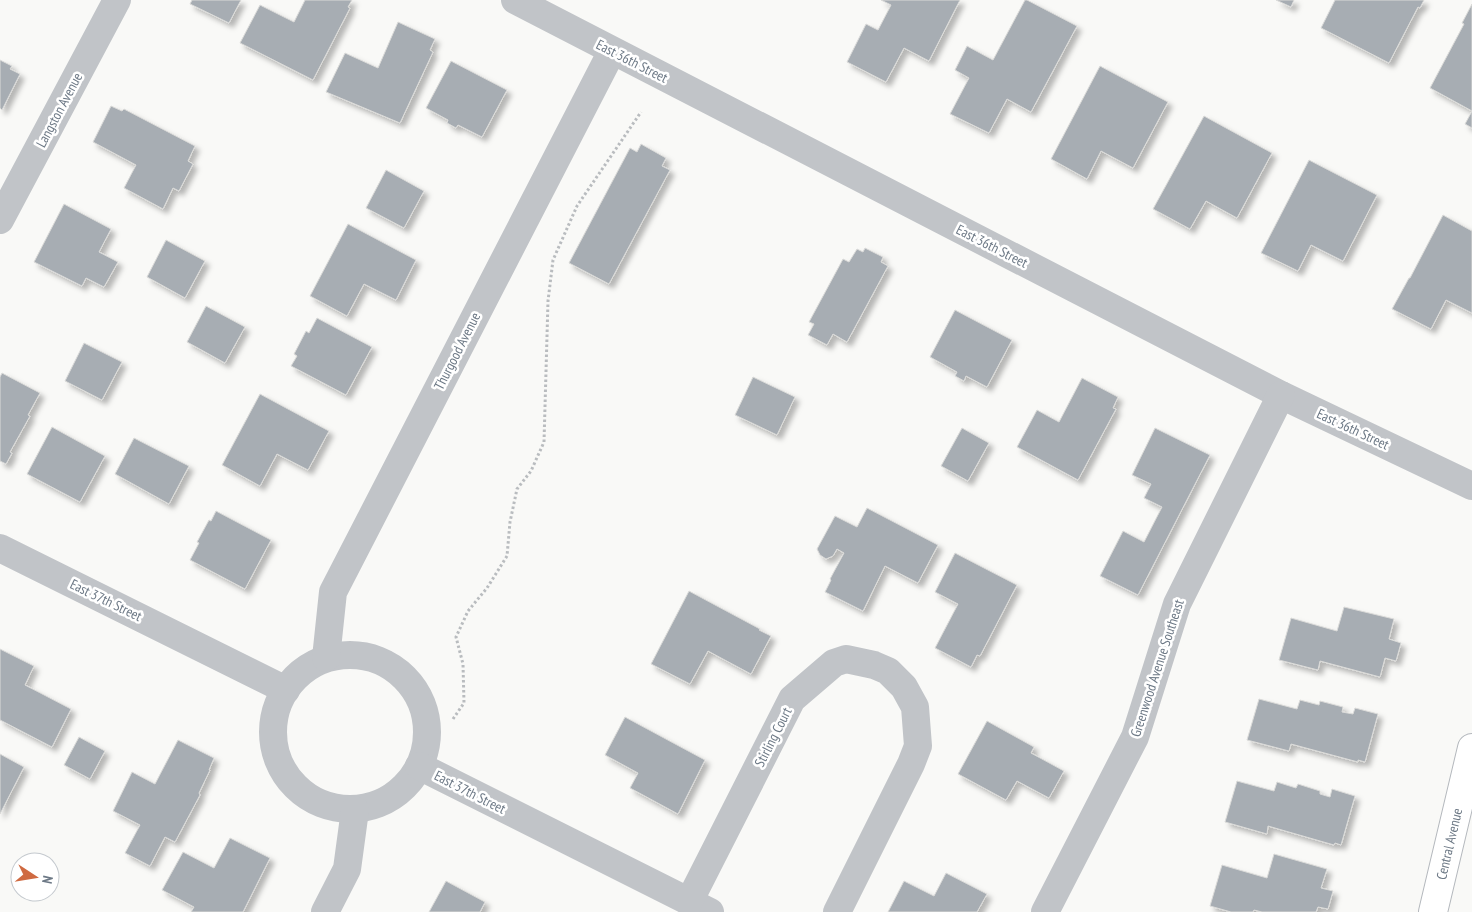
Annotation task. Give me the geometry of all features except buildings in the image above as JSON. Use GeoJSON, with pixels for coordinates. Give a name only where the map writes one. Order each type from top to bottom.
{"type":"FeatureCollection","features":[{"type":"Feature","properties":{"kind":"street","name":"Langston Avenue"},"geometry":{"type":"LineString","coordinates":[[0,220],[117,0]]}},
{"type":"Feature","properties":{"kind":"street","name":"East 36th Street"},"geometry":{"type":"LineString","coordinates":[[515,0],[1281,395],[1472,486]]}},
{"type":"Feature","properties":{"kind":"street","name":"Thurgood Avenue"},"geometry":{"type":"LineString","coordinates":[[326,658],[333,592],[612,51]]}},
{"type":"Feature","properties":{"kind":"street","name":"Greenwood Avenue Southeast"},"geometry":{"type":"LineString","coordinates":[[1045,912],[1135,737],[1176,604],[1281,395]]}},
{"type":"Feature","properties":{"kind":"street","name":"East 37th Street"},"geometry":{"type":"LineString","coordinates":[[0,548],[286,690],[274,716],[272,735],[277,756],[284,774],[298,790],[314,800],[334,807],[355,810],[374,806],[394,797],[407,784],[419,766],[700,907]]}},
{"type":"Feature","properties":{"kind":"street"},"geometry":{"type":"LineString","coordinates":[[286,690],[293,680],[309,666],[326,658],[346,653],[386,662],[404,672],[416,688],[427,726],[425,748],[419,766]]}},
{"type":"Feature","properties":{"kind":"street","name":"Stirling Court"},"geometry":{"type":"LineString","coordinates":[[700,907],[792,698],[834,663],[846,659],[874,665],[888,672],[904,687],[915,707],[918,746],[911,764],[837,912]]}},
{"type":"Feature","properties":{"kind":"street","name":"Central Avenue"},"geometry":{"type":"LineString","coordinates":[[1433,912],[1472,748]]}},
{"type":"Feature","properties":{"kind":"street"},"geometry":{"type":"LineString","coordinates":[[325,912],[347,869],[355,810]]}},
{"type":"Feature","properties":{"kind":"path"},"geometry":{"type":"LineString","coordinates":[[453,719],[464,704],[463,664],[456,637],[468,610],[487,588],[507,556],[510,522],[517,489],[531,471],[544,442],[548,301],[554,260],[577,206],[641,112]]}}]}
